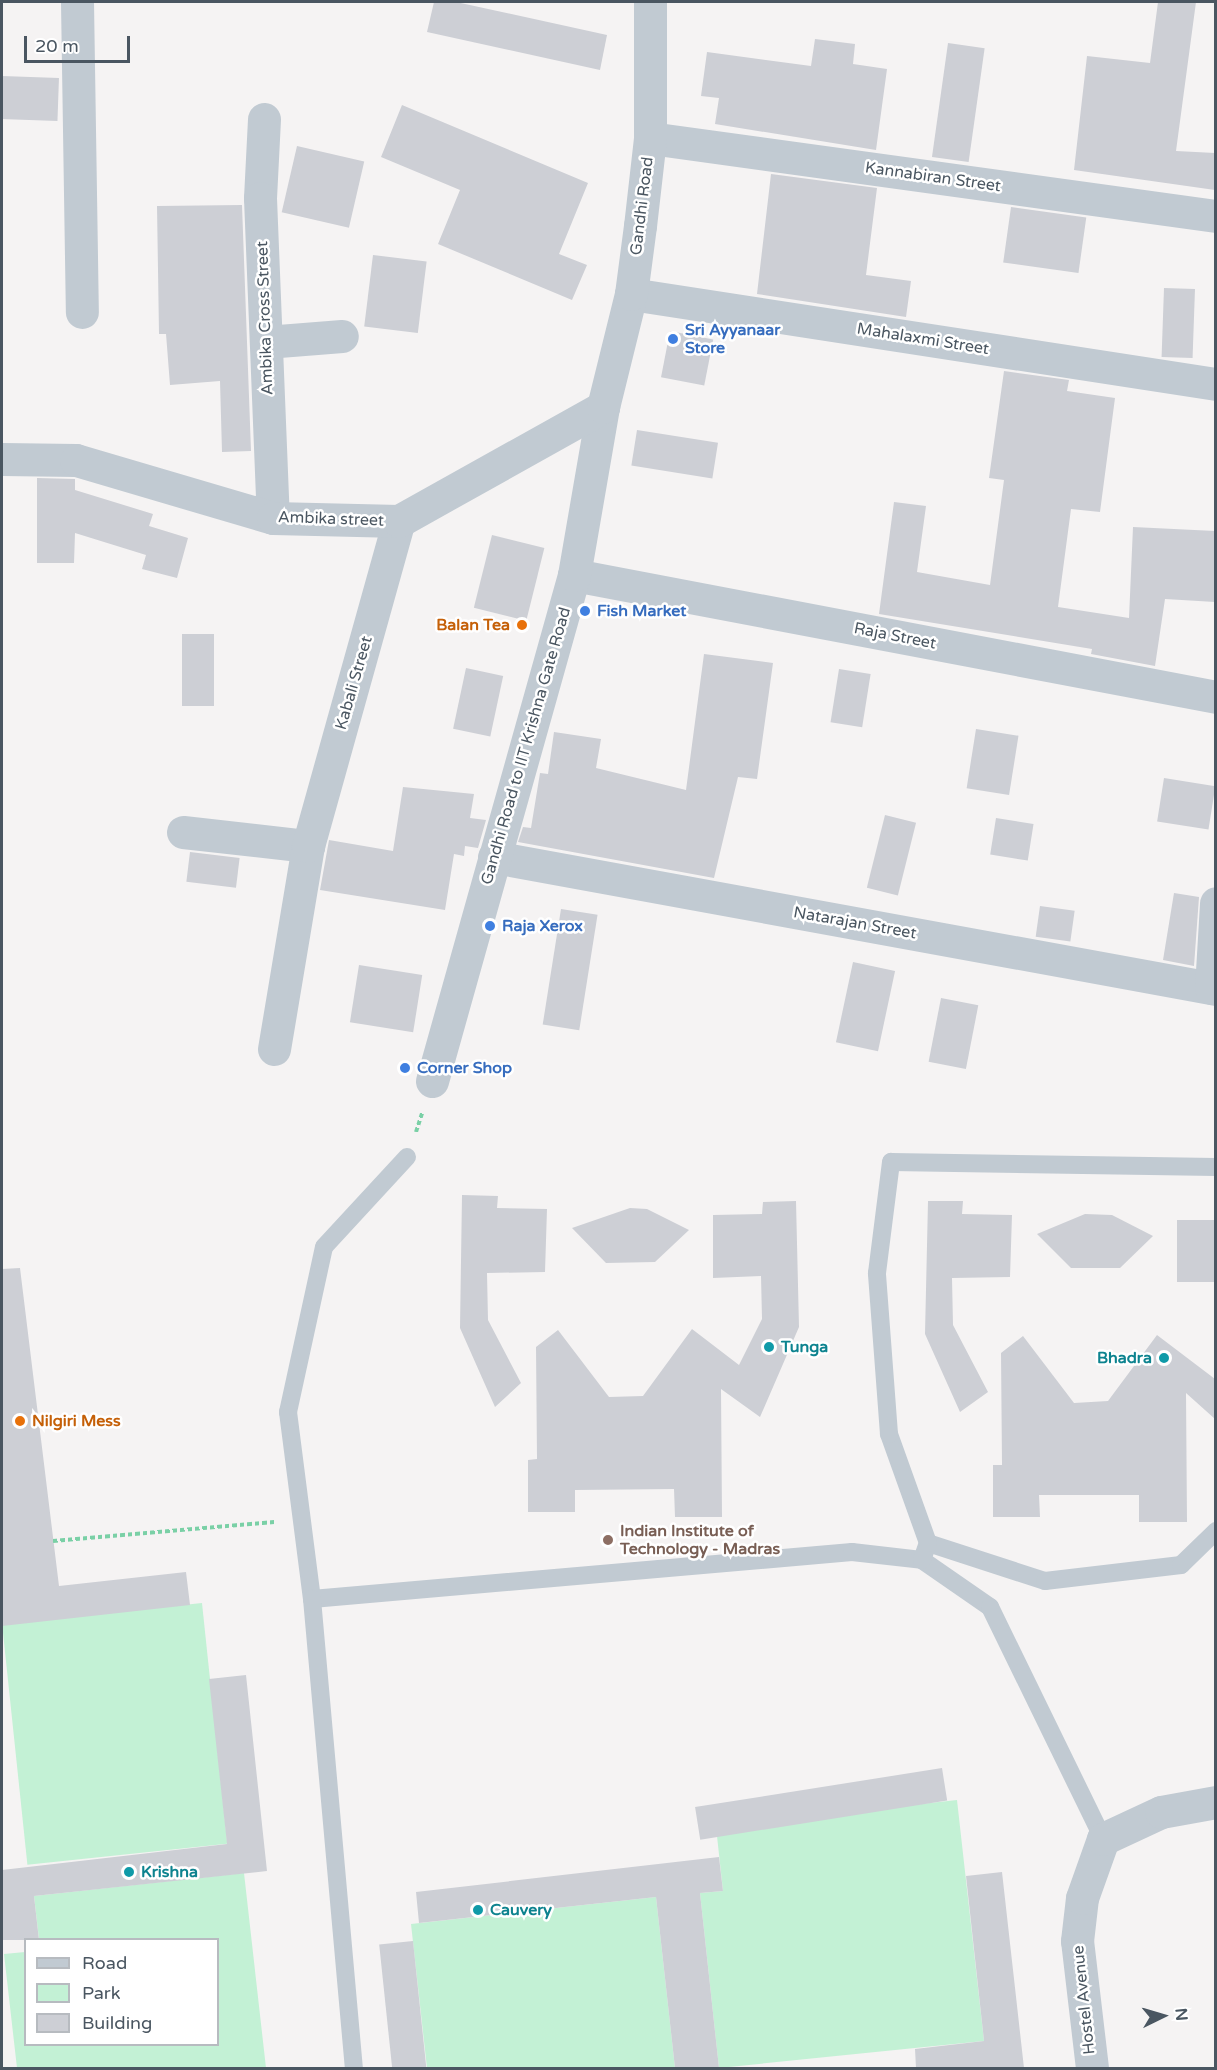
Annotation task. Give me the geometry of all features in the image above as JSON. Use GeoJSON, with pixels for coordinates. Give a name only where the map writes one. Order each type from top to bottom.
{"type":"FeatureCollection","features":[{"type":"Feature","properties":{"kind":"street"},"geometry":{"type":"LineString","coordinates":[[77,2],[82,312]]}},
{"type":"Feature","properties":{"kind":"street","name":"Gandhi Road"},"geometry":{"type":"LineString","coordinates":[[603,407],[631,294],[650,138],[650,2]]}},
{"type":"Feature","properties":{"kind":"street","name":"Ambika Cross Street"},"geometry":{"type":"LineString","coordinates":[[264,119],[260,198],[273,518]]}},
{"type":"Feature","properties":{"kind":"street","name":"Kannabiran Street"},"geometry":{"type":"LineString","coordinates":[[650,138],[1215,216]]}},
{"type":"Feature","properties":{"kind":"street","name":"Mahalaxmi Street"},"geometry":{"type":"LineString","coordinates":[[631,294],[1215,384]]}},
{"type":"Feature","properties":{"kind":"street"},"geometry":{"type":"LineString","coordinates":[[266,342],[342,336]]}},
{"type":"Feature","properties":{"kind":"street","name":"Ambika street"},"geometry":{"type":"LineString","coordinates":[[2,459],[76,460],[273,518],[399,521],[603,407]]}},
{"type":"Feature","properties":{"kind":"street","name":"Gandhi Road to IIT Krishna Gate Road"},"geometry":{"type":"LineString","coordinates":[[432,1081],[574,574],[603,407]]}},
{"type":"Feature","properties":{"kind":"street","name":"Kabali Street"},"geometry":{"type":"LineString","coordinates":[[274,1049],[308,846],[399,521]]}},
{"type":"Feature","properties":{"kind":"street","name":"Raja Street"},"geometry":{"type":"LineString","coordinates":[[574,574],[1215,697]]}},
{"type":"Feature","properties":{"kind":"street"},"geometry":{"type":"LineString","coordinates":[[183,832],[308,846]]}},
{"type":"Feature","properties":{"kind":"street","name":"Natarajan Street"},"geometry":{"type":"LineString","coordinates":[[494,856],[1213,989]]}},
{"type":"Feature","properties":{"kind":"street"},"geometry":{"type":"LineString","coordinates":[[1213,989],[1215,903]]}},
{"type":"Feature","properties":{"kind":"street"},"geometry":{"type":"LineString","coordinates":[[1103,1839],[1161,1812],[1215,1802]]}},
{"type":"Feature","properties":{"kind":"street","name":"Hostel Avenue"},"geometry":{"type":"LineString","coordinates":[[1092,2068],[1077,1941],[1082,1898],[1103,1839]]}},
{"type":"Feature","properties":{"kind":"lane"},"geometry":{"type":"LineString","coordinates":[[354,2068],[312,1599],[288,1412],[324,1247],[407,1157]]}},
{"type":"Feature","properties":{"kind":"lane"},"geometry":{"type":"LineString","coordinates":[[1103,1839],[990,1607],[925,1551],[890,1434],[877,1273],[891,1162],[1215,1167]]}},
{"type":"Feature","properties":{"kind":"lane"},"geometry":{"type":"LineString","coordinates":[[312,1599],[852,1552],[925,1551],[1045,1581],[1181,1565],[1215,1531]]}},
{"type":"Feature","properties":{"kind":"path"},"geometry":{"type":"LineString","coordinates":[[407,1157],[432,1081]]}},
{"type":"Feature","properties":{"kind":"path"},"geometry":{"type":"LineString","coordinates":[[53,1541],[302,1519]]}},
{"type":"Feature","properties":{"kind":"green space"},"geometry":{"type":"Polygon","coordinates":[[[202,1603],[227,1844],[27,1865],[2,1624],[202,1603]]]}},
{"type":"Feature","properties":{"kind":"green space"},"geometry":{"type":"Polygon","coordinates":[[[957,1800],[984,2041],[719,2068],[700,1893],[723,1891],[716,1827],[957,1800]]]}},
{"type":"Feature","properties":{"kind":"green space"},"geometry":{"type":"Polygon","coordinates":[[[244,1873],[266,2068],[17,2068],[4,1954],[24,1952],[24,2046],[219,2046],[219,1938],[39,1938],[34,1896],[244,1873]]]}},
{"type":"Feature","properties":{"kind":"green space"},"geometry":{"type":"Polygon","coordinates":[[[656,1897],[675,2068],[427,2068],[411,1924],[656,1897]]]}},
{"type":"Feature","properties":{"kind":"building"},"geometry":{"type":"Polygon","coordinates":[[[434,2],[456,2],[607,35],[600,70],[427,32],[434,2]]]}},
{"type":"Feature","properties":{"kind":"building"},"geometry":{"type":"Polygon","coordinates":[[[1158,2],[1196,2],[1176,151],[1215,153],[1215,190],[1074,170],[1087,56],[1150,63],[1158,2]]]}},
{"type":"Feature","properties":{"kind":"building"},"geometry":{"type":"Polygon","coordinates":[[[815,39],[855,44],[853,64],[887,69],[876,150],[715,124],[719,98],[701,96],[707,52],[811,66],[815,39]]]}},
{"type":"Feature","properties":{"kind":"building"},"geometry":{"type":"Polygon","coordinates":[[[948,43],[985,48],[969,162],[932,157],[948,43]]]}},
{"type":"Feature","properties":{"kind":"building"},"geometry":{"type":"Polygon","coordinates":[[[2,76],[59,78],[57,121],[2,119],[2,76]]]}},
{"type":"Feature","properties":{"kind":"building"},"geometry":{"type":"Polygon","coordinates":[[[402,105],[588,183],[559,254],[587,265],[572,300],[438,244],[460,190],[381,157],[402,105]]]}},
{"type":"Feature","properties":{"kind":"building"},"geometry":{"type":"Polygon","coordinates":[[[297,146],[364,162],[349,228],[282,212],[297,146]]]}},
{"type":"Feature","properties":{"kind":"building"},"geometry":{"type":"Polygon","coordinates":[[[771,174],[877,188],[866,275],[911,281],[906,317],[757,294],[771,174]]]}},
{"type":"Feature","properties":{"kind":"building"},"geometry":{"type":"Polygon","coordinates":[[[242,205],[251,451],[222,452],[220,381],[170,385],[166,334],[159,334],[157,206],[242,205]]]}},
{"type":"Feature","properties":{"kind":"building"},"geometry":{"type":"Polygon","coordinates":[[[1011,207],[1086,218],[1078,273],[1003,262],[1011,207]]]}},
{"type":"Feature","properties":{"kind":"building"},"geometry":{"type":"Polygon","coordinates":[[[373,255],[427,262],[418,333],[364,326],[373,255]]]}},
{"type":"Feature","properties":{"kind":"building"},"geometry":{"type":"Polygon","coordinates":[[[1164,288],[1195,289],[1193,358],[1162,357],[1164,288]]]}},
{"type":"Feature","properties":{"kind":"building"},"geometry":{"type":"Polygon","coordinates":[[[670,331],[713,339],[704,386],[661,377],[670,331]]]}},
{"type":"Feature","properties":{"kind":"building"},"geometry":{"type":"Polygon","coordinates":[[[1004,371],[1069,380],[1067,391],[1115,398],[1100,512],[1071,509],[1058,607],[1129,618],[1133,527],[1215,531],[1215,602],[1165,599],[1155,666],[1091,654],[1092,649],[879,614],[894,502],[926,506],[917,572],[990,585],[1004,480],[989,478],[1004,371]]]}},
{"type":"Feature","properties":{"kind":"building"},"geometry":{"type":"Polygon","coordinates":[[[637,430],[718,443],[712,478],[631,466],[637,430]]]}},
{"type":"Feature","properties":{"kind":"building"},"geometry":{"type":"Polygon","coordinates":[[[37,478],[75,479],[75,490],[153,514],[149,526],[188,538],[177,578],[142,569],[146,555],[75,533],[74,563],[37,563],[37,478]]]}},
{"type":"Feature","properties":{"kind":"building"},"geometry":{"type":"Polygon","coordinates":[[[492,535],[544,548],[526,621],[474,608],[492,535]]]}},
{"type":"Feature","properties":{"kind":"building"},"geometry":{"type":"Polygon","coordinates":[[[182,634],[214,634],[214,706],[182,706],[182,634]]]}},
{"type":"Feature","properties":{"kind":"building"},"geometry":{"type":"Polygon","coordinates":[[[704,654],[773,663],[757,779],[738,777],[714,878],[518,842],[523,827],[531,828],[540,773],[548,774],[554,732],[601,739],[596,768],[686,790],[704,654]]]}},
{"type":"Feature","properties":{"kind":"building"},"geometry":{"type":"Polygon","coordinates":[[[466,668],[503,676],[490,737],[453,729],[466,668]]]}},
{"type":"Feature","properties":{"kind":"building"},"geometry":{"type":"Polygon","coordinates":[[[839,669],[871,674],[862,727],[831,722],[839,669]]]}},
{"type":"Feature","properties":{"kind":"building"},"geometry":{"type":"Polygon","coordinates":[[[976,729],[1018,736],[1009,795],[967,788],[976,729]]]}},
{"type":"Feature","properties":{"kind":"building"},"geometry":{"type":"Polygon","coordinates":[[[1164,778],[1215,786],[1208,830],[1157,821],[1164,778]]]}},
{"type":"Feature","properties":{"kind":"building"},"geometry":{"type":"Polygon","coordinates":[[[403,787],[474,794],[470,818],[486,820],[478,848],[465,846],[464,856],[454,854],[445,910],[320,890],[329,840],[393,851],[403,787]]]}},
{"type":"Feature","properties":{"kind":"building"},"geometry":{"type":"Polygon","coordinates":[[[885,815],[916,823],[898,896],[867,888],[885,815]]]}},
{"type":"Feature","properties":{"kind":"building"},"geometry":{"type":"Polygon","coordinates":[[[996,818],[1034,824],[1028,860],[990,855],[996,818]]]}},
{"type":"Feature","properties":{"kind":"building"},"geometry":{"type":"Polygon","coordinates":[[[190,852],[240,858],[236,888],[186,882],[190,852]]]}},
{"type":"Feature","properties":{"kind":"building"},"geometry":{"type":"Polygon","coordinates":[[[1174,893],[1199,897],[1194,966],[1163,960],[1174,893]]]}},
{"type":"Feature","properties":{"kind":"building"},"geometry":{"type":"Polygon","coordinates":[[[1040,906],[1075,911],[1070,942],[1036,937],[1040,906]]]}},
{"type":"Feature","properties":{"kind":"building"},"geometry":{"type":"Polygon","coordinates":[[[561,909],[598,915],[579,1030],[543,1025],[561,909]]]}},
{"type":"Feature","properties":{"kind":"building"},"geometry":{"type":"Polygon","coordinates":[[[853,962],[895,971],[878,1051],[836,1042],[853,962]]]}},
{"type":"Feature","properties":{"kind":"building"},"geometry":{"type":"Polygon","coordinates":[[[359,965],[422,975],[413,1032],[350,1022],[359,965]]]}},
{"type":"Feature","properties":{"kind":"building"},"geometry":{"type":"Polygon","coordinates":[[[941,998],[978,1005],[966,1069],[929,1062],[941,998]]]}},
{"type":"Feature","properties":{"kind":"building"},"geometry":{"type":"Polygon","coordinates":[[[462,1195],[498,1196],[497,1208],[547,1209],[545,1272],[487,1273],[488,1320],[521,1383],[495,1407],[460,1328],[462,1195]]]}},
{"type":"Feature","properties":{"kind":"building","name":"Tunga"},"geometry":{"type":"Polygon","coordinates":[[[796,1201],[799,1327],[760,1417],[721,1389],[722,1517],[675,1517],[674,1489],[575,1490],[575,1512],[528,1512],[528,1460],[537,1459],[536,1347],[558,1330],[609,1397],[643,1396],[692,1329],[739,1365],[762,1319],[761,1276],[713,1278],[713,1215],[762,1214],[763,1202],[796,1201]]]}},
{"type":"Feature","properties":{"kind":"building"},"geometry":{"type":"Polygon","coordinates":[[[928,1201],[963,1201],[962,1214],[1012,1215],[1010,1277],[952,1278],[953,1325],[988,1392],[960,1412],[925,1334],[928,1201]]]}},
{"type":"Feature","properties":{"kind":"building"},"geometry":{"type":"Polygon","coordinates":[[[630,1208],[647,1209],[689,1230],[655,1262],[606,1263],[572,1228],[630,1208]]]}},
{"type":"Feature","properties":{"kind":"building"},"geometry":{"type":"Polygon","coordinates":[[[1085,1214],[1112,1215],[1153,1236],[1120,1268],[1071,1268],[1037,1234],[1085,1214]]]}},
{"type":"Feature","properties":{"kind":"building"},"geometry":{"type":"Polygon","coordinates":[[[1177,1220],[1215,1220],[1215,1282],[1177,1282],[1177,1220]]]}},
{"type":"Feature","properties":{"kind":"building"},"geometry":{"type":"Polygon","coordinates":[[[20,1268],[59,1586],[186,1572],[190,1605],[2,1626],[2,1269],[20,1268]]]}},
{"type":"Feature","properties":{"kind":"building"},"geometry":{"type":"Polygon","coordinates":[[[1157,1335],[1215,1379],[1215,1419],[1186,1393],[1187,1522],[1139,1522],[1139,1495],[1039,1495],[1040,1517],[993,1517],[993,1465],[1002,1465],[1001,1353],[1023,1336],[1074,1403],[1108,1401],[1157,1335]]]}},
{"type":"Feature","properties":{"kind":"building","name":"Krishna"},"geometry":{"type":"Polygon","coordinates":[[[246,1675],[267,1871],[34,1896],[39,1938],[2,1940],[2,1870],[227,1844],[209,1679],[246,1675]]]}},
{"type":"Feature","properties":{"kind":"building"},"geometry":{"type":"Polygon","coordinates":[[[942,1768],[947,1801],[700,1840],[695,1807],[942,1768]]]}},
{"type":"Feature","properties":{"kind":"building","name":"Cauvery"},"geometry":{"type":"Polygon","coordinates":[[[719,1857],[723,1891],[700,1893],[719,2068],[675,2068],[656,1897],[419,1923],[416,1892],[719,1857]]]}},
{"type":"Feature","properties":{"kind":"building"},"geometry":{"type":"Polygon","coordinates":[[[1002,1872],[1024,2068],[916,2068],[915,2049],[984,2041],[966,1876],[1002,1872]]]}},
{"type":"Feature","properties":{"kind":"building"},"geometry":{"type":"Polygon","coordinates":[[[413,1941],[426,2068],[392,2068],[379,1945],[413,1941]]]}},
{"type":"Feature","properties":{"kind":"place","name":"Sri Ayyanaar Store"},"geometry":{"type":"Point","coordinates":[673,339]}},
{"type":"Feature","properties":{"kind":"place","name":"Fish Market"},"geometry":{"type":"Point","coordinates":[585,611]}},
{"type":"Feature","properties":{"kind":"place","name":"Balan Tea"},"geometry":{"type":"Point","coordinates":[522,625]}},
{"type":"Feature","properties":{"kind":"place","name":"Raja Xerox"},"geometry":{"type":"Point","coordinates":[490,926]}},
{"type":"Feature","properties":{"kind":"place","name":"Corner Shop"},"geometry":{"type":"Point","coordinates":[405,1068]}},
{"type":"Feature","properties":{"kind":"place","name":"Tunga"},"geometry":{"type":"Point","coordinates":[769,1347]}},
{"type":"Feature","properties":{"kind":"place","name":"Bhadra"},"geometry":{"type":"Point","coordinates":[1164,1358]}},
{"type":"Feature","properties":{"kind":"place","name":"Nilgiri Mess"},"geometry":{"type":"Point","coordinates":[20,1421]}},
{"type":"Feature","properties":{"kind":"place","name":"Indian Institute of Technology - Madras"},"geometry":{"type":"Point","coordinates":[608,1540]}},
{"type":"Feature","properties":{"kind":"place","name":"Krishna"},"geometry":{"type":"Point","coordinates":[129,1872]}},
{"type":"Feature","properties":{"kind":"place","name":"Cauvery"},"geometry":{"type":"Point","coordinates":[478,1910]}}]}
